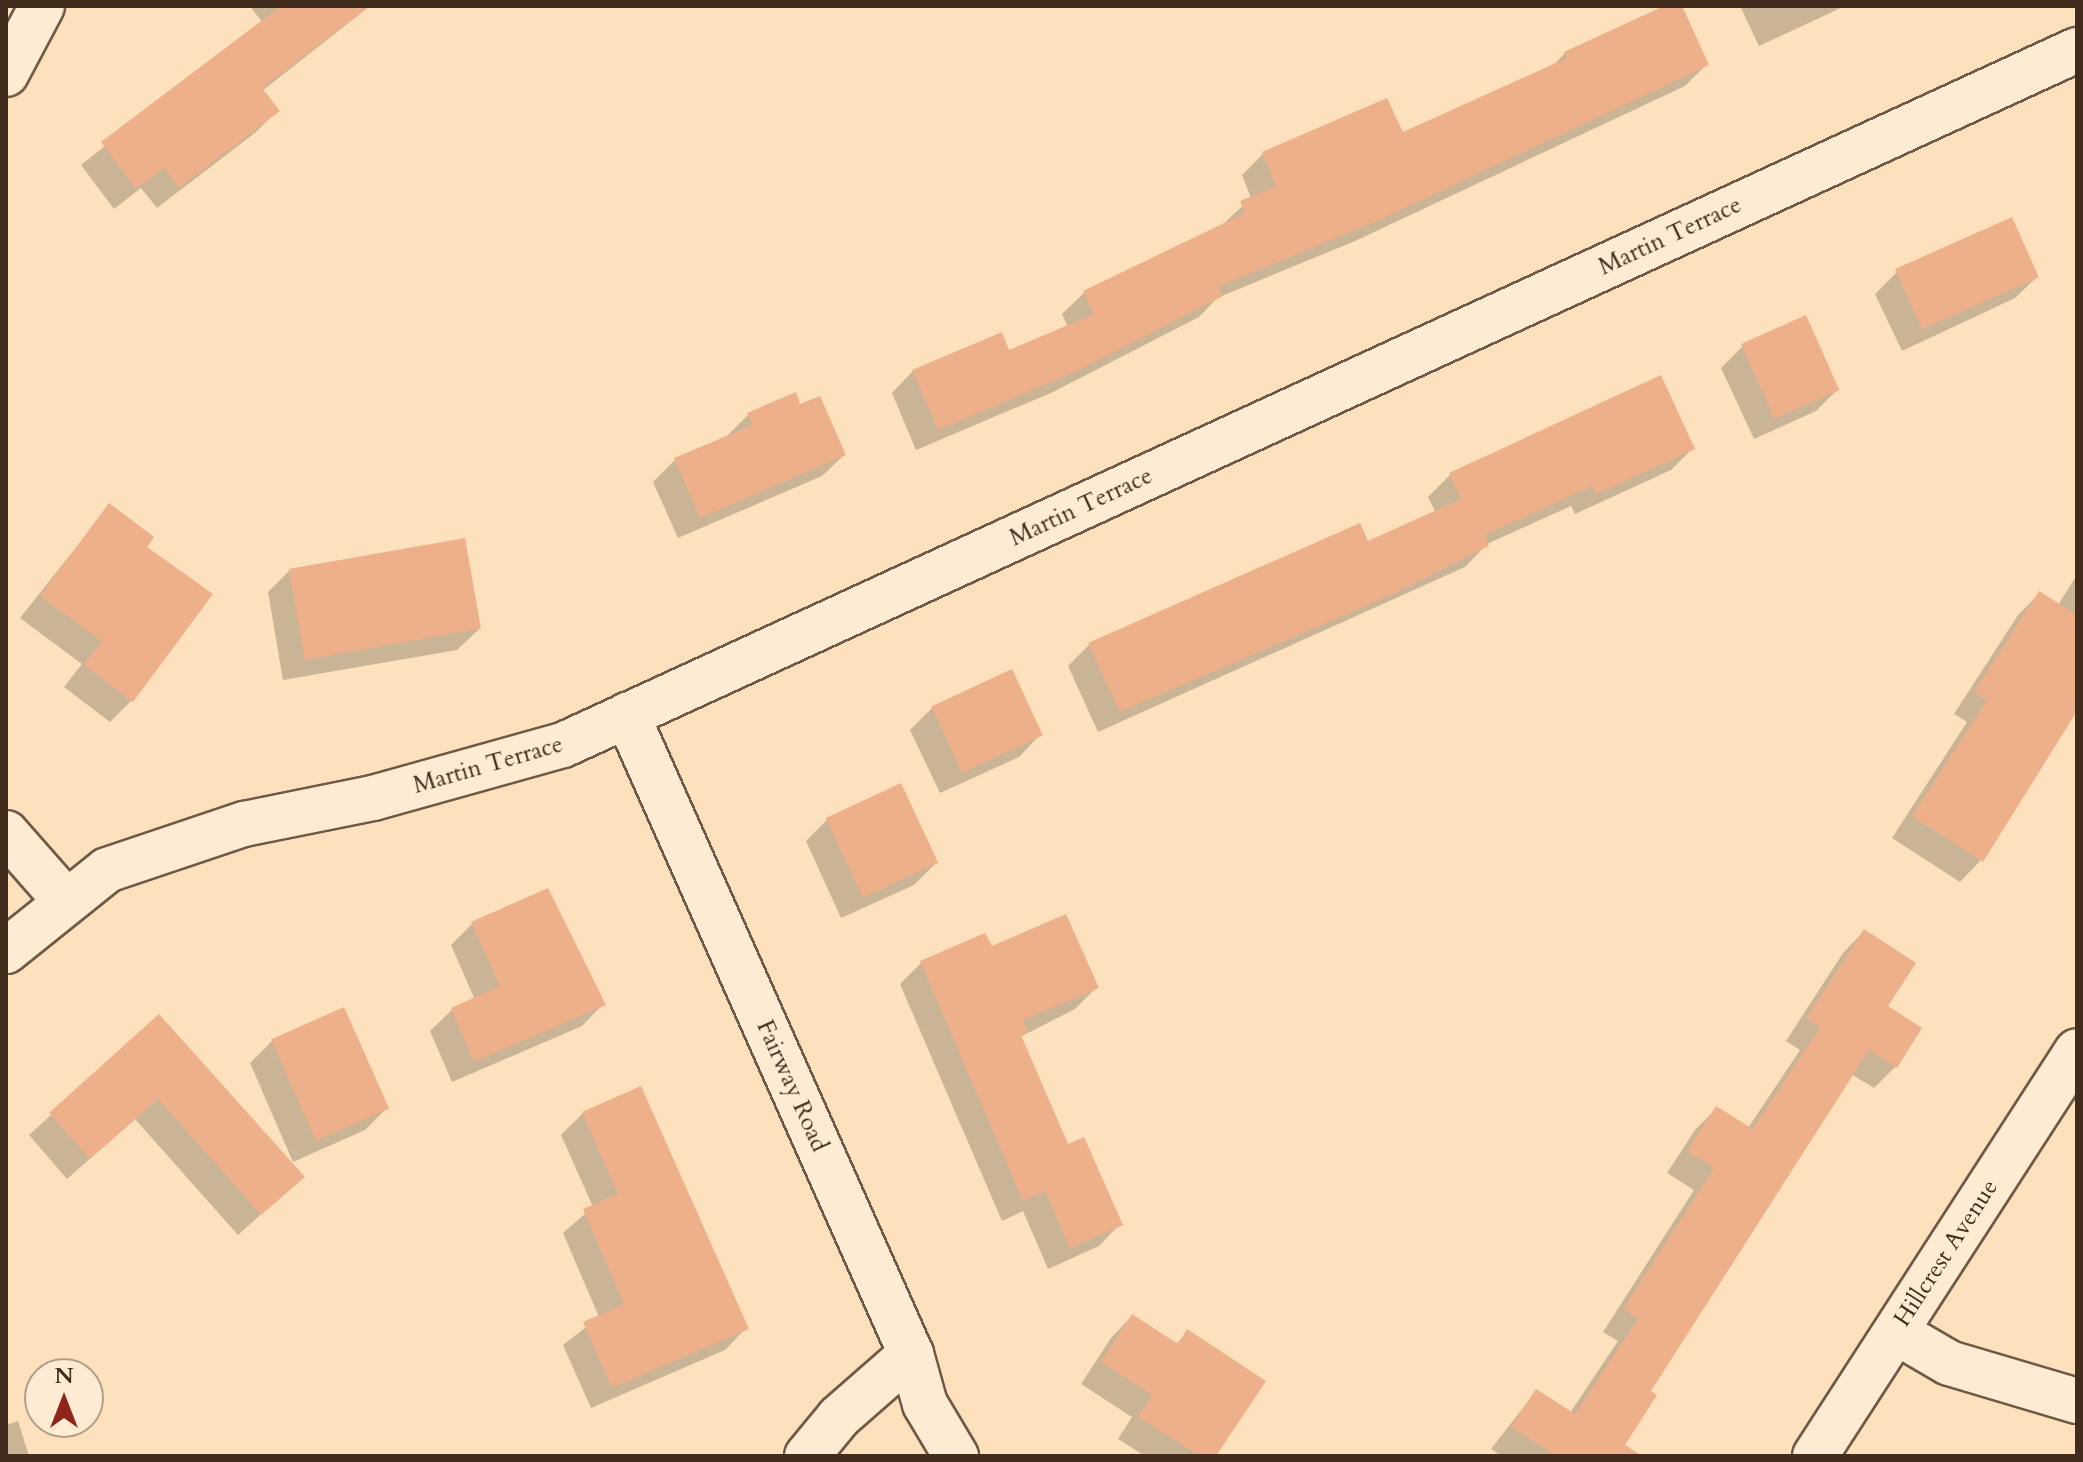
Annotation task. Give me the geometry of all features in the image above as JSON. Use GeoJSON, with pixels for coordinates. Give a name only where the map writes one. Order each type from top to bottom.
{"type":"FeatureCollection","features":[{"type":"Feature","properties":{"kind":"street"},"geometry":{"type":"LineString","coordinates":[[6,74],[42,6]]}},
{"type":"Feature","properties":{"kind":"street","name":"Martin Terrace"},"geometry":{"type":"LineString","coordinates":[[6,951],[64,899],[107,870],[163,847],[373,798],[548,749],[2077,50]]}},
{"type":"Feature","properties":{"kind":"street","name":"Fairway Road"},"geometry":{"type":"LineString","coordinates":[[627,715],[911,1354],[925,1404],[956,1456]]}},
{"type":"Feature","properties":{"kind":"street"},"geometry":{"type":"LineString","coordinates":[[6,833],[64,899]]}},
{"type":"Feature","properties":{"kind":"street","name":"Hillcrest Avenue"},"geometry":{"type":"LineString","coordinates":[[1815,1456],[2077,1051]]}},
{"type":"Feature","properties":{"kind":"street"},"geometry":{"type":"LineString","coordinates":[[1896,1332],[1949,1363],[2077,1401]]}},
{"type":"Feature","properties":{"kind":"street"},"geometry":{"type":"LineString","coordinates":[[807,1456],[839,1417],[911,1354]]}},
{"type":"Feature","properties":{"kind":"building"},"geometry":{"type":"Polygon","coordinates":[[[281,6],[370,6],[262,88],[280,111],[179,188],[164,168],[136,189],[101,142],[281,6]]]}},
{"type":"Feature","properties":{"kind":"building"},"geometry":{"type":"Polygon","coordinates":[[[1664,6],[1682,6],[1709,65],[1379,220],[1218,287],[1223,296],[1077,371],[938,430],[912,370],[1002,332],[1009,350],[1094,314],[1083,291],[1245,213],[1240,201],[1276,186],[1262,152],[1387,98],[1403,132],[1567,58],[1564,52],[1664,6]]]}},
{"type":"Feature","properties":{"kind":"building"},"geometry":{"type":"Polygon","coordinates":[[[2012,217],[2039,277],[1922,329],[1895,269],[2012,217]]]}},
{"type":"Feature","properties":{"kind":"building"},"geometry":{"type":"Polygon","coordinates":[[[1806,315],[1839,390],[1774,419],[1741,344],[1806,315]]]}},
{"type":"Feature","properties":{"kind":"building"},"geometry":{"type":"Polygon","coordinates":[[[1661,375],[1695,449],[1597,494],[1592,486],[1485,535],[1489,546],[1393,594],[1120,712],[1088,643],[1360,523],[1368,541],[1461,499],[1449,473],[1661,375]]]}},
{"type":"Feature","properties":{"kind":"building"},"geometry":{"type":"Polygon","coordinates":[[[796,392],[800,404],[820,396],[846,455],[700,518],[674,458],[753,425],[747,413],[796,392]]]}},
{"type":"Feature","properties":{"kind":"building"},"geometry":{"type":"Polygon","coordinates":[[[109,503],[154,537],[147,547],[213,594],[133,702],[84,665],[102,641],[40,596],[109,503]]]}},
{"type":"Feature","properties":{"kind":"building"},"geometry":{"type":"Polygon","coordinates":[[[465,538],[481,629],[305,660],[289,569],[465,538]]]}},
{"type":"Feature","properties":{"kind":"building"},"geometry":{"type":"Polygon","coordinates":[[[2039,591],[2077,615],[2077,711],[1983,862],[1912,816],[1987,700],[1974,692],[2039,591]]]}},
{"type":"Feature","properties":{"kind":"building"},"geometry":{"type":"Polygon","coordinates":[[[1012,669],[1043,735],[962,773],[931,707],[1012,669]]]}},
{"type":"Feature","properties":{"kind":"building"},"geometry":{"type":"Polygon","coordinates":[[[901,783],[938,863],[863,898],[826,818],[901,783]]]}},
{"type":"Feature","properties":{"kind":"building"},"geometry":{"type":"Polygon","coordinates":[[[548,888],[606,1005],[474,1062],[451,1008],[500,986],[471,922],[548,888]]]}},
{"type":"Feature","properties":{"kind":"building"},"geometry":{"type":"Polygon","coordinates":[[[1066,914],[1099,988],[1023,1020],[1028,1032],[1021,1035],[1068,1144],[1084,1137],[1123,1225],[1070,1248],[1045,1191],[1023,1201],[920,961],[985,933],[992,946],[1066,914]]]}},
{"type":"Feature","properties":{"kind":"building"},"geometry":{"type":"Polygon","coordinates":[[[1864,929],[1916,963],[1888,1006],[1922,1028],[1897,1068],[1869,1050],[1651,1391],[1657,1395],[1625,1445],[1642,1456],[1548,1456],[1550,1452],[1511,1427],[1536,1389],[1575,1414],[1638,1319],[1623,1309],[1714,1168],[1687,1151],[1716,1106],[1753,1129],[1820,1027],[1806,1019],[1864,929]]]}},
{"type":"Feature","properties":{"kind":"building"},"geometry":{"type":"Polygon","coordinates":[[[344,1007],[389,1108],[316,1141],[271,1040],[344,1007]]]}},
{"type":"Feature","properties":{"kind":"building"},"geometry":{"type":"Polygon","coordinates":[[[159,1014],[305,1177],[261,1215],[158,1099],[90,1159],[49,1113],[159,1014]]]}},
{"type":"Feature","properties":{"kind":"building"},"geometry":{"type":"Polygon","coordinates":[[[641,1086],[749,1329],[612,1388],[583,1322],[624,1304],[583,1209],[618,1194],[582,1112],[641,1086]]]}},
{"type":"Feature","properties":{"kind":"building"},"geometry":{"type":"Polygon","coordinates":[[[1132,1314],[1178,1344],[1187,1329],[1266,1381],[1216,1456],[1200,1456],[1138,1417],[1152,1395],[1101,1362],[1132,1314]]]}}]}
